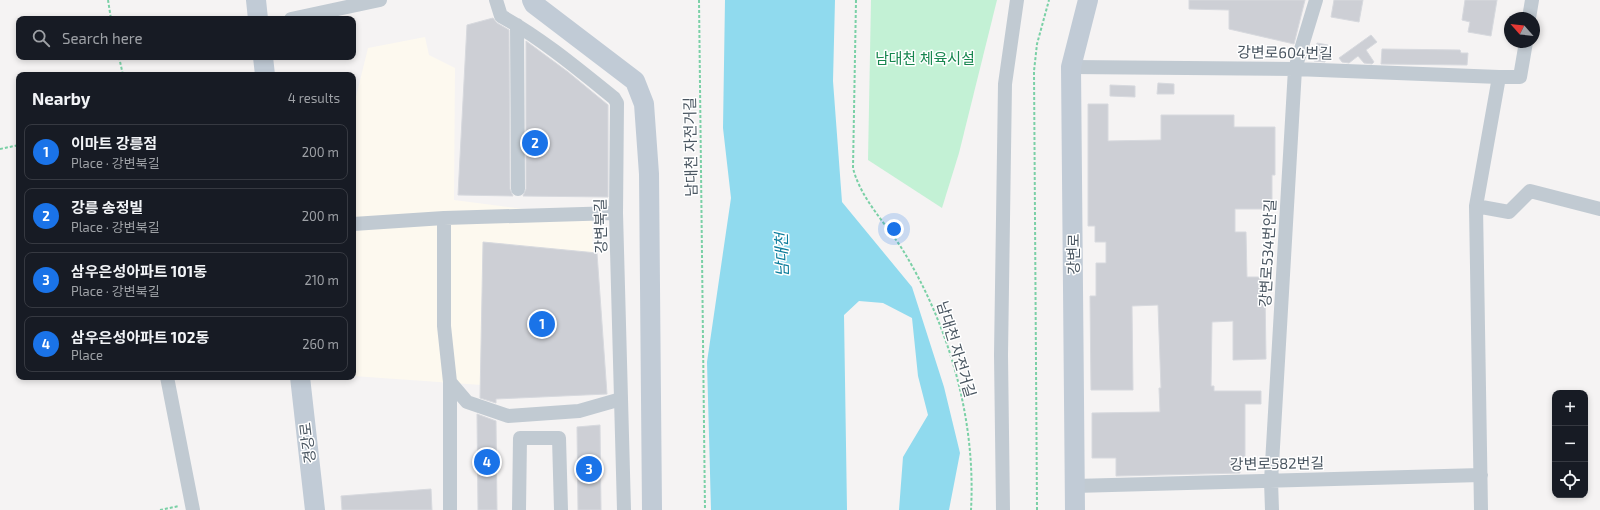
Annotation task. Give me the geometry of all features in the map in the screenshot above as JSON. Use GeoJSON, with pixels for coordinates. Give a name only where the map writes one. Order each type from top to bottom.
{"type":"FeatureCollection","features":[{"type":"Feature","properties":{"kind":"street"},"geometry":{"type":"LineString","coordinates":[[256,0],[258,16]]}},
{"type":"Feature","properties":{"kind":"street"},"geometry":{"type":"LineString","coordinates":[[305,16],[380,0]]}},
{"type":"Feature","properties":{"kind":"street","name":"강변북길"},"geometry":{"type":"LineString","coordinates":[[496,0],[501,16],[517,24],[614,98],[617,103],[616,213],[624,510]]}},
{"type":"Feature","properties":{"kind":"street"},"geometry":{"type":"LineString","coordinates":[[532,0],[534,4],[635,82],[644,104],[649,174],[652,510]]}},
{"type":"Feature","properties":{"kind":"street"},"geometry":{"type":"LineString","coordinates":[[1002,510],[1001,355],[1005,84],[1017,0]]}},
{"type":"Feature","properties":{"kind":"street","name":"강변로"},"geometry":{"type":"LineString","coordinates":[[1075,510],[1071,67],[1088,0]]}},
{"type":"Feature","properties":{"kind":"street","name":"강변로534번안길"},"geometry":{"type":"LineString","coordinates":[[1272,510],[1271,481],[1295,69],[1316,0]]}},
{"type":"Feature","properties":{"kind":"street"},"geometry":{"type":"LineString","coordinates":[[1530,12],[1532,0]]}},
{"type":"Feature","properties":{"kind":"street"},"geometry":{"type":"LineString","coordinates":[[517,24],[518,189]]}},
{"type":"Feature","properties":{"kind":"street","name":"강변로604번길"},"geometry":{"type":"LineString","coordinates":[[1071,67],[1295,69],[1520,77],[1525,48]]}},
{"type":"Feature","properties":{"kind":"street"},"geometry":{"type":"LineString","coordinates":[[263,60],[265,72]]}},
{"type":"Feature","properties":{"kind":"street"},"geometry":{"type":"LineString","coordinates":[[1481,510],[1476,206],[1499,77]]}},
{"type":"Feature","properties":{"kind":"street"},"geometry":{"type":"LineString","coordinates":[[1476,206],[1509,212],[1530,191],[1600,209]]}},
{"type":"Feature","properties":{"kind":"street"},"geometry":{"type":"LineString","coordinates":[[356,224],[444,218],[616,213]]}},
{"type":"Feature","properties":{"kind":"street"},"geometry":{"type":"LineString","coordinates":[[444,218],[444,326],[450,382],[450,510]]}},
{"type":"Feature","properties":{"kind":"street"},"geometry":{"type":"LineString","coordinates":[[168,380],[192,507]]}},
{"type":"Feature","properties":{"kind":"street","name":"경강로"},"geometry":{"type":"LineString","coordinates":[[300,380],[315,510]]}},
{"type":"Feature","properties":{"kind":"street"},"geometry":{"type":"LineString","coordinates":[[450,382],[467,402],[508,416],[579,411],[621,399]]}},
{"type":"Feature","properties":{"kind":"street"},"geometry":{"type":"LineString","coordinates":[[519,510],[520,438],[559,438],[561,510]]}},
{"type":"Feature","properties":{"kind":"street","name":"강변로582번길"},"geometry":{"type":"LineString","coordinates":[[1074,486],[1481,476]]}},
{"type":"Feature","properties":{"kind":"path"},"geometry":{"type":"LineString","coordinates":[[108,0],[111,16]]}},
{"type":"Feature","properties":{"kind":"path","name":"남대천 자전거길"},"geometry":{"type":"LineString","coordinates":[[699,0],[705,510]]}},
{"type":"Feature","properties":{"kind":"path","name":"남대천 자전거길"},"geometry":{"type":"LineString","coordinates":[[856,0],[853,168],[857,183],[904,252],[930,299],[942,330],[966,418],[970,460],[971,510]]}},
{"type":"Feature","properties":{"kind":"path"},"geometry":{"type":"LineString","coordinates":[[1037,510],[1034,71],[1036,44],[1049,0]]}},
{"type":"Feature","properties":{"kind":"path"},"geometry":{"type":"LineString","coordinates":[[120,60],[122,72]]}},
{"type":"Feature","properties":{"kind":"path"},"geometry":{"type":"LineString","coordinates":[[0,149],[16,146]]}},
{"type":"Feature","properties":{"kind":"path"},"geometry":{"type":"LineString","coordinates":[[160,510],[192,507]]}},
{"type":"Feature","properties":{"kind":"shaded area"},"geometry":{"type":"Polygon","coordinates":[[[425,37],[429,55],[455,68],[454,200],[592,218],[598,393],[356,376],[356,97],[368,48],[425,37]]]}},
{"type":"Feature","properties":{"kind":"green space","name":"남대천 체육시설"},"geometry":{"type":"Polygon","coordinates":[[[871,0],[997,0],[959,153],[942,208],[868,160],[871,0]]]}},
{"type":"Feature","properties":{"kind":"water","name":"남대천"},"geometry":{"type":"Polygon","coordinates":[[[725,0],[835,0],[833,81],[842,202],[912,287],[944,387],[960,453],[949,510],[899,510],[903,457],[928,415],[918,376],[912,318],[883,303],[859,301],[844,315],[847,510],[711,510],[707,362],[731,198],[723,128],[725,0]]]}},
{"type":"Feature","properties":{"kind":"building"},"geometry":{"type":"Polygon","coordinates":[[[1189,0],[1305,0],[1294,44],[1229,29],[1229,10],[1189,9],[1189,0]]]}},
{"type":"Feature","properties":{"kind":"building"},"geometry":{"type":"Polygon","coordinates":[[[1334,0],[1363,0],[1359,22],[1331,17],[1334,0]]]}},
{"type":"Feature","properties":{"kind":"building"},"geometry":{"type":"Polygon","coordinates":[[[1465,0],[1497,0],[1491,36],[1468,32],[1470,22],[1462,20],[1465,0]]]}},
{"type":"Feature","properties":{"kind":"building"},"geometry":{"type":"Polygon","coordinates":[[[493,18],[497,23],[509,30],[510,189],[513,196],[458,195],[467,25],[493,18]]]}},
{"type":"Feature","properties":{"kind":"building"},"geometry":{"type":"Polygon","coordinates":[[[1371,35],[1377,42],[1366,50],[1374,62],[1372,64],[1364,63],[1358,56],[1349,63],[1342,62],[1339,58],[1371,35]]]}},
{"type":"Feature","properties":{"kind":"building"},"geometry":{"type":"Polygon","coordinates":[[[526,41],[568,72],[608,105],[608,197],[523,196],[526,189],[526,41]]]}},
{"type":"Feature","properties":{"kind":"building"},"geometry":{"type":"Polygon","coordinates":[[[1317,43],[1328,45],[1325,62],[1314,61],[1317,43]]]}},
{"type":"Feature","properties":{"kind":"building"},"geometry":{"type":"Polygon","coordinates":[[[1382,49],[1460,50],[1461,53],[1468,53],[1467,65],[1381,64],[1382,49]]]}},
{"type":"Feature","properties":{"kind":"building"},"geometry":{"type":"Polygon","coordinates":[[[1158,83],[1174,84],[1174,94],[1157,94],[1158,83]]]}},
{"type":"Feature","properties":{"kind":"building"},"geometry":{"type":"Polygon","coordinates":[[[1110,85],[1135,86],[1135,97],[1110,96],[1110,85]]]}},
{"type":"Feature","properties":{"kind":"building"},"geometry":{"type":"Polygon","coordinates":[[[1088,104],[1108,104],[1108,141],[1161,140],[1161,115],[1234,115],[1234,127],[1275,127],[1275,175],[1272,175],[1272,209],[1235,209],[1235,232],[1246,232],[1247,277],[1261,277],[1261,292],[1265,292],[1266,359],[1233,360],[1233,321],[1212,322],[1211,386],[1214,386],[1214,391],[1261,391],[1261,404],[1245,404],[1245,457],[1239,457],[1240,473],[1116,476],[1116,458],[1092,458],[1092,413],[1160,412],[1159,388],[1161,388],[1158,305],[1132,306],[1133,390],[1091,390],[1090,296],[1096,296],[1096,263],[1106,263],[1106,242],[1095,242],[1095,226],[1088,226],[1088,104]]]}},
{"type":"Feature","properties":{"kind":"building"},"geometry":{"type":"Polygon","coordinates":[[[483,242],[597,253],[607,394],[496,399],[496,403],[480,398],[483,242]]]}},
{"type":"Feature","properties":{"kind":"building"},"geometry":{"type":"Polygon","coordinates":[[[477,414],[496,421],[497,510],[478,510],[477,414]]]}},
{"type":"Feature","properties":{"kind":"building"},"geometry":{"type":"Polygon","coordinates":[[[600,425],[601,510],[578,510],[577,427],[600,425]]]}},
{"type":"Feature","properties":{"kind":"building"},"geometry":{"type":"Polygon","coordinates":[[[431,489],[432,510],[342,510],[341,496],[431,489]]]}},
{"type":"Feature","properties":{"kind":"place","name":"강릉 송정빌"},"geometry":{"type":"Point","coordinates":[535,143]}},
{"type":"Feature","properties":{"kind":"place","name":"이마트 강릉점"},"geometry":{"type":"Point","coordinates":[542,324]}},
{"type":"Feature","properties":{"kind":"place","name":"삼우은성아파트 102동"},"geometry":{"type":"Point","coordinates":[487,462]}},
{"type":"Feature","properties":{"kind":"place","name":"삼우은성아파트 101동"},"geometry":{"type":"Point","coordinates":[589,469]}}]}
